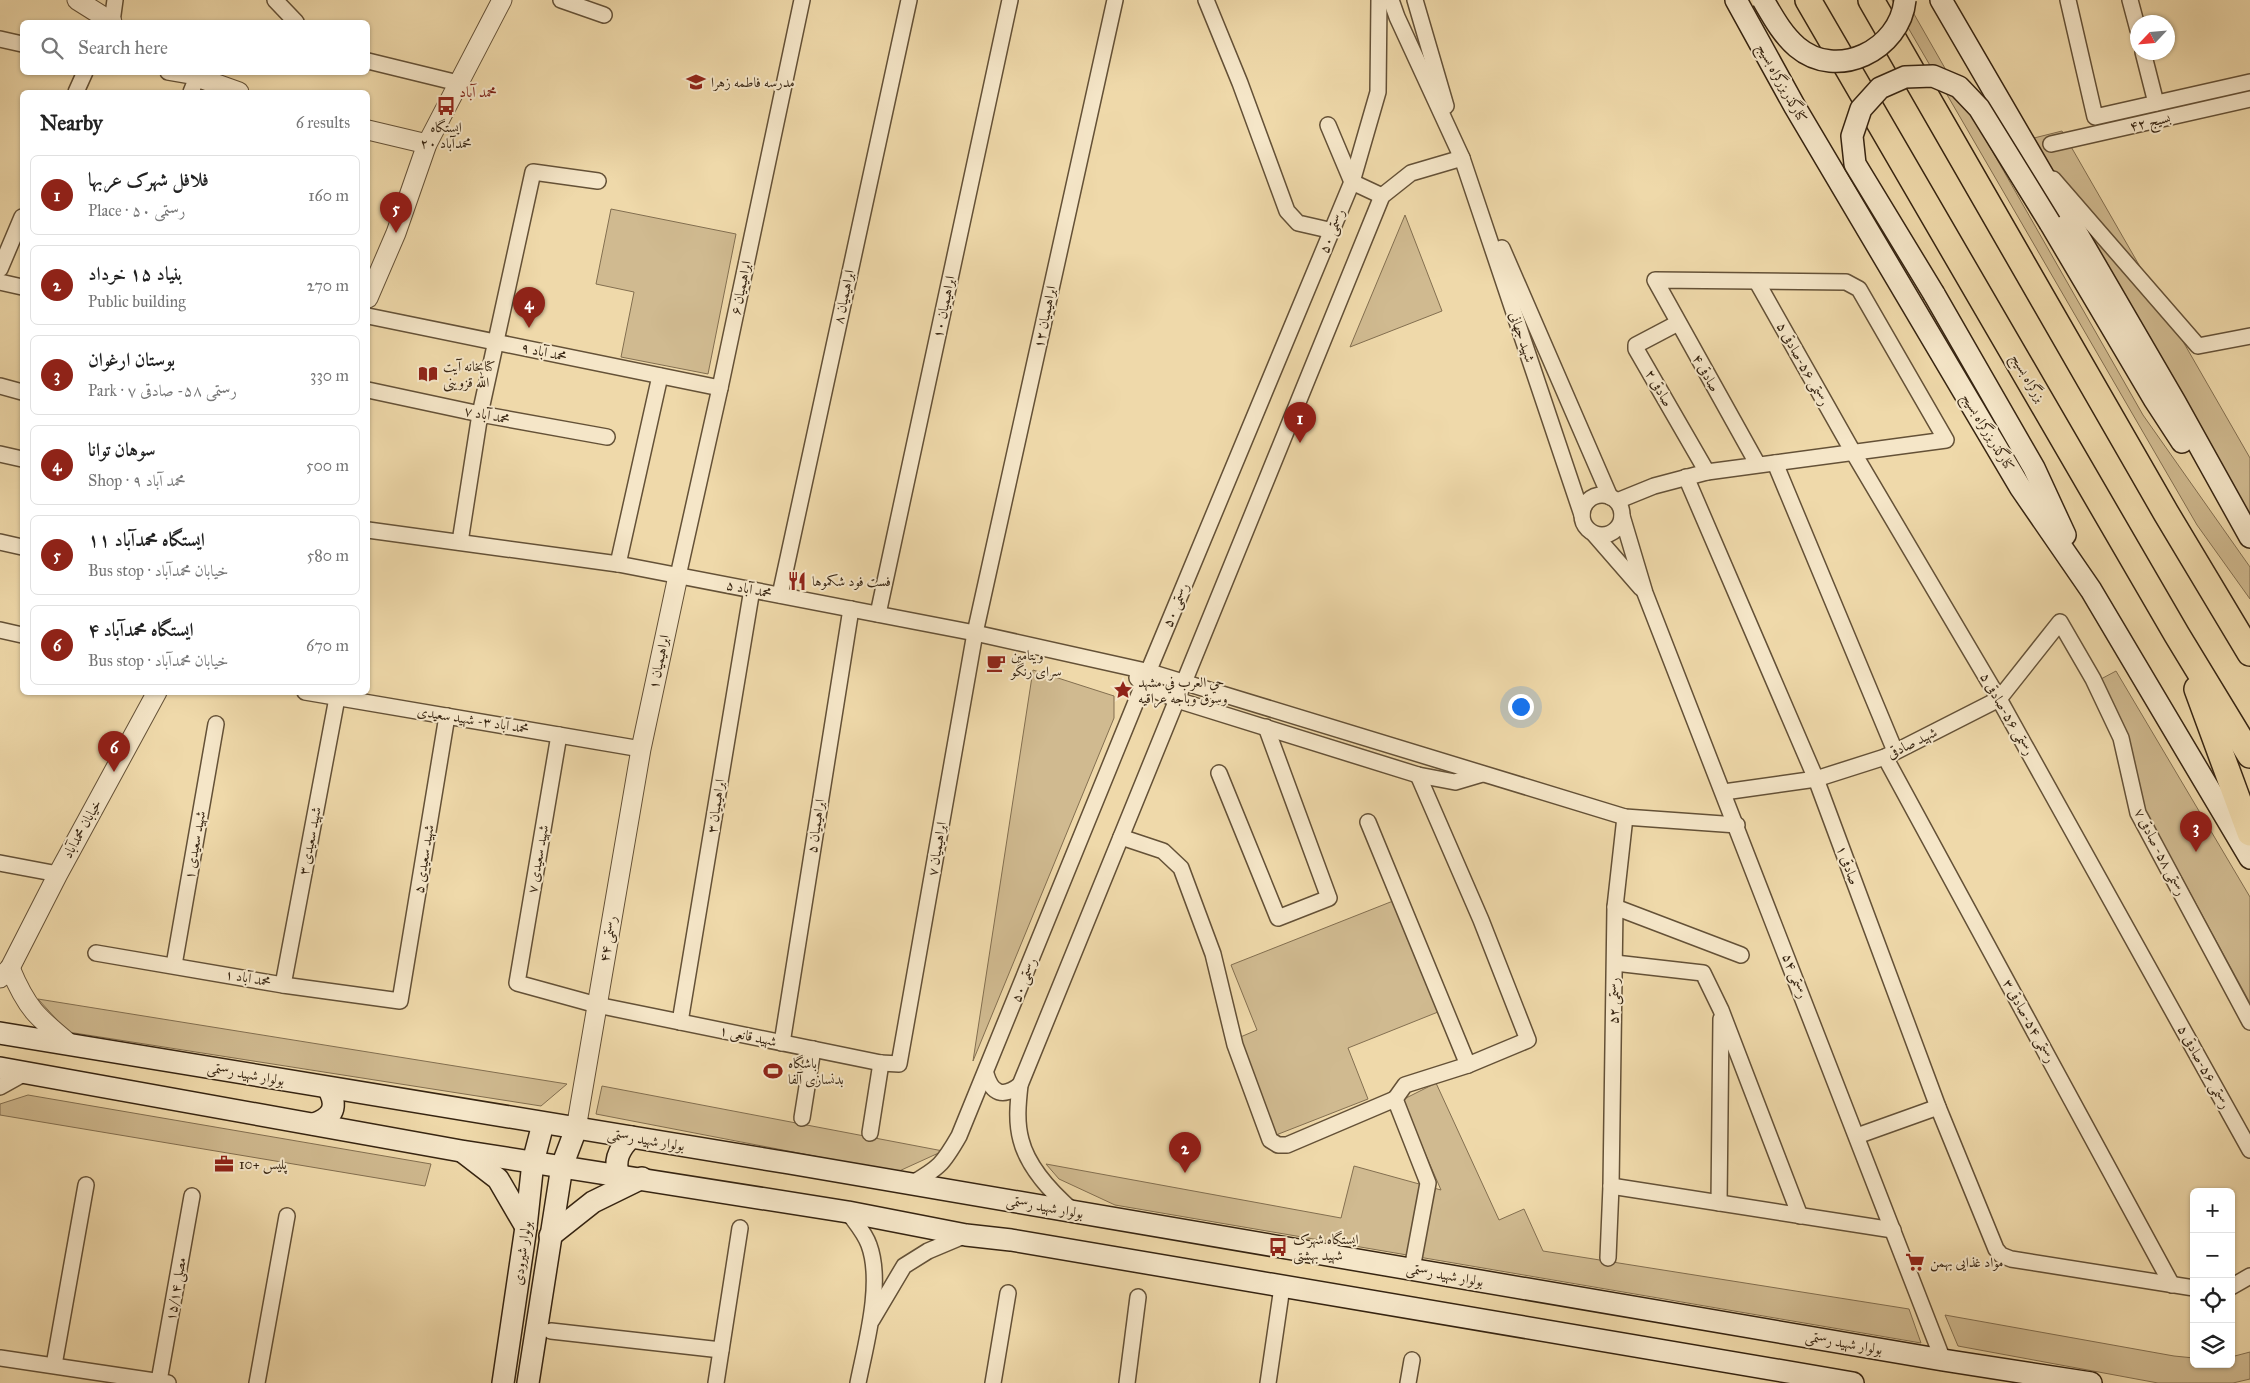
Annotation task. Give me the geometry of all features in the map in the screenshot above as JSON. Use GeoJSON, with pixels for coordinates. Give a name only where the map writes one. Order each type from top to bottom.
{"type":"FeatureCollection","features":[{"type":"Feature","properties":{"kind":"highway","name":"بزرگراه بسیج"},"geometry":{"type":"LineString","coordinates":[[1808,0],[2177,635],[2250,755]]}},
{"type":"Feature","properties":{"kind":"highway"},"geometry":{"type":"LineString","coordinates":[[1870,0],[2166,513],[2250,653]]}},
{"type":"Feature","properties":{"kind":"highway"},"geometry":{"type":"LineString","coordinates":[[2166,513],[2250,624]]}},
{"type":"Feature","properties":{"kind":"highway"},"geometry":{"type":"LineString","coordinates":[[2177,635],[2250,833]]}},
{"type":"Feature","properties":{"kind":"main road","name":"کنارگذربزرگراه بسیج"},"geometry":{"type":"LineString","coordinates":[[1736,0],[1795,107],[2020,487],[2091,590],[2250,858]]}},
{"type":"Feature","properties":{"kind":"main road"},"geometry":{"type":"LineString","coordinates":[[1763,0],[1780,29],[1798,48],[1821,59],[1848,61],[1872,52],[1892,35],[1904,12],[1905,0]]}},
{"type":"Feature","properties":{"kind":"main road"},"geometry":{"type":"LineString","coordinates":[[1941,0],[2250,537]]}},
{"type":"Feature","properties":{"kind":"main road"},"geometry":{"type":"LineString","coordinates":[[2091,590],[2034,468],[1934,294],[1855,164],[1852,136],[1861,109],[1880,88],[1905,77],[1933,76],[1959,87],[1979,108],[2050,223],[2154,399],[2250,545]]}},
{"type":"Feature","properties":{"kind":"main road","name":"بولوار شهید رستمی"},"geometry":{"type":"LineString","coordinates":[[0,1033],[911,1184],[1943,1360],[2091,1383]]}},
{"type":"Feature","properties":{"kind":"main road"},"geometry":{"type":"LineString","coordinates":[[0,1068],[462,1150],[848,1212],[966,1235],[1011,1240],[1853,1383]]}},
{"type":"Feature","properties":{"kind":"main road"},"geometry":{"type":"LineString","coordinates":[[314,1124],[326,1120],[333,1111],[334,1098],[328,1088]]}},
{"type":"Feature","properties":{"kind":"main road","name":"بولوار شیرودی"},"geometry":{"type":"LineString","coordinates":[[503,1383],[526,1227],[533,1162],[542,1124]]}},
{"type":"Feature","properties":{"kind":"main road","name":"بولوار شیرودی"},"geometry":{"type":"LineString","coordinates":[[528,1383],[562,1166],[576,1129]]}},
{"type":"Feature","properties":{"kind":"main road"},"geometry":{"type":"LineString","coordinates":[[619,1175],[616,1167],[618,1156],[623,1146],[631,1137]]}},
{"type":"Feature","properties":{"kind":"main road"},"geometry":{"type":"LineString","coordinates":[[462,1150],[498,1179],[526,1227]]}},
{"type":"Feature","properties":{"kind":"main road"},"geometry":{"type":"LineString","coordinates":[[550,1236],[593,1202],[642,1178]]}},
{"type":"Feature","properties":{"kind":"street"},"geometry":{"type":"LineString","coordinates":[[77,0],[109,20]]}},
{"type":"Feature","properties":{"kind":"street"},"geometry":{"type":"LineString","coordinates":[[112,20],[115,0]]}},
{"type":"Feature","properties":{"kind":"street"},"geometry":{"type":"LineString","coordinates":[[275,0],[294,20]]}},
{"type":"Feature","properties":{"kind":"street"},"geometry":{"type":"LineString","coordinates":[[370,293],[396,233],[426,144],[502,0]]}},
{"type":"Feature","properties":{"kind":"street"},"geometry":{"type":"LineString","coordinates":[[561,0],[604,15]]}},
{"type":"Feature","properties":{"kind":"street","name":"ابراهیمیان ۶"},"geometry":{"type":"LineString","coordinates":[[678,576],[802,0]]}},
{"type":"Feature","properties":{"kind":"street","name":"ابراهیمیان ۸"},"geometry":{"type":"LineString","coordinates":[[780,595],[909,0]]}},
{"type":"Feature","properties":{"kind":"street","name":"ابراهیمیان ۱۰"},"geometry":{"type":"LineString","coordinates":[[878,614],[1010,0]]}},
{"type":"Feature","properties":{"kind":"street","name":"ابراهیمیان ۱۲"},"geometry":{"type":"LineString","coordinates":[[975,633],[1114,0]]}},
{"type":"Feature","properties":{"kind":"street"},"geometry":{"type":"LineString","coordinates":[[1206,0],[1240,82],[1287,211],[1298,223],[1332,231]]}},
{"type":"Feature","properties":{"kind":"street","name":"رستمی ۵۰"},"geometry":{"type":"LineString","coordinates":[[911,1184],[930,1173],[944,1161],[959,1136],[1352,182],[1378,92],[1379,0]]}},
{"type":"Feature","properties":{"kind":"street","name":"شهید جهانی"},"geometry":{"type":"LineString","coordinates":[[1391,0],[1614,499]]}},
{"type":"Feature","properties":{"kind":"street","name":"شهید جهانی"},"geometry":{"type":"LineString","coordinates":[[1415,0],[1462,158],[1582,515]]}},
{"type":"Feature","properties":{"kind":"street"},"geometry":{"type":"LineString","coordinates":[[2068,0],[2095,117],[2250,82]]}},
{"type":"Feature","properties":{"kind":"street"},"geometry":{"type":"LineString","coordinates":[[2130,0],[2134,15]]}},
{"type":"Feature","properties":{"kind":"street"},"geometry":{"type":"LineString","coordinates":[[0,39],[20,44]]}},
{"type":"Feature","properties":{"kind":"street"},"geometry":{"type":"LineString","coordinates":[[2145,60],[2156,103]]}},
{"type":"Feature","properties":{"kind":"street"},"geometry":{"type":"LineString","coordinates":[[370,61],[458,82]]}},
{"type":"Feature","properties":{"kind":"street"},"geometry":{"type":"LineString","coordinates":[[77,90],[84,75]]}},
{"type":"Feature","properties":{"kind":"street"},"geometry":{"type":"LineString","coordinates":[[176,75],[192,81],[230,90]]}},
{"type":"Feature","properties":{"kind":"street","name":"بسیج ۴۲"},"geometry":{"type":"LineString","coordinates":[[2051,144],[2250,99]]}},
{"type":"Feature","properties":{"kind":"street"},"geometry":{"type":"LineString","coordinates":[[1328,125],[1352,182],[1382,196]]}},
{"type":"Feature","properties":{"kind":"street"},"geometry":{"type":"LineString","coordinates":[[370,130],[426,144]]}},
{"type":"Feature","properties":{"kind":"street"},"geometry":{"type":"LineString","coordinates":[[2028,150],[2198,346],[2250,336]]}},
{"type":"Feature","properties":{"kind":"street"},"geometry":{"type":"LineString","coordinates":[[1074,1212],[1058,1199],[1033,1167],[1021,1140],[1018,1116],[1020,1085],[1382,196],[1411,173],[1462,158]]}},
{"type":"Feature","properties":{"kind":"street"},"geometry":{"type":"LineString","coordinates":[[460,542],[480,414],[533,172],[598,181]]}},
{"type":"Feature","properties":{"kind":"street"},"geometry":{"type":"LineString","coordinates":[[0,269],[20,222]]}},
{"type":"Feature","properties":{"kind":"street","name":"صادقی ۴"},"geometry":{"type":"LineString","coordinates":[[1757,282],[1655,280],[1758,465]]}},
{"type":"Feature","properties":{"kind":"street"},"geometry":{"type":"LineString","coordinates":[[0,282],[20,287]]}},
{"type":"Feature","properties":{"kind":"street"},"geometry":{"type":"LineString","coordinates":[[1614,499],[1622,516],[1616,530],[1610,534],[1594,534],[1588,530],[1582,515],[1588,501],[1602,495],[1614,499],[1707,472],[1946,440],[1859,289],[1846,282],[1757,282]]}},
{"type":"Feature","properties":{"kind":"street","name":"رستمی ۵۶-صادقی ۵"},"geometry":{"type":"LineString","coordinates":[[1757,282],[1853,452],[1999,699],[2250,1150]]}},
{"type":"Feature","properties":{"kind":"street","name":"محمد آباد ۹"},"geometry":{"type":"LineString","coordinates":[[370,316],[720,388]]}},
{"type":"Feature","properties":{"kind":"street","name":"صادقی ۲"},"geometry":{"type":"LineString","coordinates":[[1678,323],[1640,343],[1636,346],[1636,349],[1707,472]]}},
{"type":"Feature","properties":{"kind":"street"},"geometry":{"type":"LineString","coordinates":[[618,564],[660,376]]}},
{"type":"Feature","properties":{"kind":"street"},"geometry":{"type":"LineString","coordinates":[[0,386],[20,391]]}},
{"type":"Feature","properties":{"kind":"street","name":"محمد آباد ۷"},"geometry":{"type":"LineString","coordinates":[[370,390],[480,414],[607,437]]}},
{"type":"Feature","properties":{"kind":"street"},"geometry":{"type":"LineString","coordinates":[[0,454],[20,459]]}},
{"type":"Feature","properties":{"kind":"street","name":"رستمی ۵۴-صادقی ۳"},"geometry":{"type":"LineString","coordinates":[[1775,463],[1890,754],[2172,1285]]}},
{"type":"Feature","properties":{"kind":"street","name":"صادقی ۱"},"geometry":{"type":"LineString","coordinates":[[1686,477],[1816,779],[1938,1107],[1996,1249],[2001,1255],[2011,1260],[2172,1285]]}},
{"type":"Feature","properties":{"kind":"street","name":"رستمی ۵۴"},"geometry":{"type":"LineString","coordinates":[[1622,516],[1645,592],[1943,1360]]}},
{"type":"Feature","properties":{"kind":"street","name":"محمد آباد ۵"},"geometry":{"type":"LineString","coordinates":[[370,530],[618,564],[752,589],[975,633],[1127,668],[1147,678]]}},
{"type":"Feature","properties":{"kind":"street","name":"رستمی ۵۴"},"geometry":{"type":"LineString","coordinates":[[1594,534],[1645,592]]}},
{"type":"Feature","properties":{"kind":"street"},"geometry":{"type":"LineString","coordinates":[[0,542],[20,547]]}},
{"type":"Feature","properties":{"kind":"street","name":"ابراهیمیان ۱"},"geometry":{"type":"LineString","coordinates":[[641,749],[678,576]]}},
{"type":"Feature","properties":{"kind":"street","name":"ابراهیمیان ۳"},"geometry":{"type":"LineString","coordinates":[[680,1022],[752,589]]}},
{"type":"Feature","properties":{"kind":"street","name":"ابراهیمیان ۵"},"geometry":{"type":"LineString","coordinates":[[782,1043],[851,609]]}},
{"type":"Feature","properties":{"kind":"street","name":"شهید صادقی"},"geometry":{"type":"LineString","coordinates":[[1724,792],[1816,779],[1890,754],[1999,699],[2060,622]]}},
{"type":"Feature","properties":{"kind":"street","name":"رستمی ۵۸- صادقی ۷"},"geometry":{"type":"LineString","coordinates":[[2060,622],[2093,679],[2120,738],[2138,813],[2250,1022]]}},
{"type":"Feature","properties":{"kind":"street"},"geometry":{"type":"LineString","coordinates":[[0,630],[20,635]]}},
{"type":"Feature","properties":{"kind":"street","name":"ابراهیمیان ۷"},"geometry":{"type":"LineString","coordinates":[[899,1064],[975,633]]}},
{"type":"Feature","properties":{"kind":"street"},"geometry":{"type":"LineString","coordinates":[[1147,678],[1184,683],[1625,817],[1737,825]]}},
{"type":"Feature","properties":{"kind":"street"},"geometry":{"type":"LineString","coordinates":[[1147,678],[1177,700],[1418,775],[1455,782],[1482,774]]}},
{"type":"Feature","properties":{"kind":"street","name":"خیابان محمدآباد"},"geometry":{"type":"LineString","coordinates":[[5,973],[155,695]]}},
{"type":"Feature","properties":{"kind":"street","name":"محمد آباد ۳- شهید سعیدی"},"geometry":{"type":"LineString","coordinates":[[321,695],[641,749]]}},
{"type":"Feature","properties":{"kind":"street","name":"شهید سعیدی ۳"},"geometry":{"type":"LineString","coordinates":[[283,985],[337,698]]}},
{"type":"Feature","properties":{"kind":"street","name":"شهید سعیدی ۵"},"geometry":{"type":"LineString","coordinates":[[400,1001],[447,716]]}},
{"type":"Feature","properties":{"kind":"street","name":"شهید سعیدی ۱"},"geometry":{"type":"LineString","coordinates":[[174,965],[216,724]]}},
{"type":"Feature","properties":{"kind":"street"},"geometry":{"type":"LineString","coordinates":[[1219,773],[1278,918],[1329,898],[1266,727]]}},
{"type":"Feature","properties":{"kind":"street","name":"شهید سعیدی ۷"},"geometry":{"type":"LineString","coordinates":[[517,983],[559,735]]}},
{"type":"Feature","properties":{"kind":"street","name":"رستمی ۴۴"},"geometry":{"type":"LineString","coordinates":[[576,1129],[641,749]]}},
{"type":"Feature","properties":{"kind":"street"},"geometry":{"type":"LineString","coordinates":[[1121,837],[1163,851],[1181,868],[1212,954],[1235,1045],[1270,1140],[1278,1145],[1287,1146],[1395,1099],[1405,1085],[1468,1065],[1528,1040],[1481,920],[1418,775]]}},
{"type":"Feature","properties":{"kind":"street","name":"رستمی ۵۲"},"geometry":{"type":"LineString","coordinates":[[1608,1258],[1612,1186],[1615,908],[1625,817]]}},
{"type":"Feature","properties":{"kind":"street"},"geometry":{"type":"LineString","coordinates":[[1368,822],[1468,1065]]}},
{"type":"Feature","properties":{"kind":"street"},"geometry":{"type":"LineString","coordinates":[[0,864],[58,874]]}},
{"type":"Feature","properties":{"kind":"street"},"geometry":{"type":"LineString","coordinates":[[1615,908],[1741,955]]}},
{"type":"Feature","properties":{"kind":"street","name":"محمد آباد ۱"},"geometry":{"type":"LineString","coordinates":[[96,953],[283,985],[400,1001]]}},
{"type":"Feature","properties":{"kind":"street"},"geometry":{"type":"LineString","coordinates":[[1615,963],[1703,973],[1721,1010],[1800,1216]]}},
{"type":"Feature","properties":{"kind":"street"},"geometry":{"type":"LineString","coordinates":[[5,973],[38,1018],[71,1045]]}},
{"type":"Feature","properties":{"kind":"street","name":"شهید قانعی ۱"},"geometry":{"type":"LineString","coordinates":[[517,983],[597,1005],[881,1063],[899,1064]]}},
{"type":"Feature","properties":{"kind":"street"},"geometry":{"type":"LineString","coordinates":[[1719,1203],[1721,1010]]}},
{"type":"Feature","properties":{"kind":"street"},"geometry":{"type":"LineString","coordinates":[[802,1118],[813,1049]]}},
{"type":"Feature","properties":{"kind":"street"},"geometry":{"type":"LineString","coordinates":[[870,1133],[881,1063]]}},
{"type":"Feature","properties":{"kind":"street"},"geometry":{"type":"LineString","coordinates":[[0,1087],[27,1072]]}},
{"type":"Feature","properties":{"kind":"street"},"geometry":{"type":"LineString","coordinates":[[986,1074],[989,1086],[999,1093],[1010,1093],[1020,1085]]}},
{"type":"Feature","properties":{"kind":"street"},"geometry":{"type":"LineString","coordinates":[[1395,1099],[1428,1183],[1412,1270]]}},
{"type":"Feature","properties":{"kind":"street"},"geometry":{"type":"LineString","coordinates":[[1857,1136],[1938,1107]]}},
{"type":"Feature","properties":{"kind":"street"},"geometry":{"type":"LineString","coordinates":[[54,1365],[86,1185]]}},
{"type":"Feature","properties":{"kind":"street"},"geometry":{"type":"LineString","coordinates":[[1612,1186],[1894,1230]]}},
{"type":"Feature","properties":{"kind":"street","name":"مصلی ۱۵/۱۴"},"geometry":{"type":"LineString","coordinates":[[164,1382],[192,1196]]}},
{"type":"Feature","properties":{"kind":"street"},"geometry":{"type":"LineString","coordinates":[[848,1212],[869,1242],[875,1264],[870,1323],[858,1383]]}},
{"type":"Feature","properties":{"kind":"street"},"geometry":{"type":"LineString","coordinates":[[257,1383],[287,1216]]}},
{"type":"Feature","properties":{"kind":"street"},"geometry":{"type":"LineString","coordinates":[[716,1383],[740,1228]]}},
{"type":"Feature","properties":{"kind":"street"},"geometry":{"type":"LineString","coordinates":[[870,1323],[904,1266],[928,1251],[966,1235]]}},
{"type":"Feature","properties":{"kind":"street"},"geometry":{"type":"LineString","coordinates":[[2235,1285],[2250,1276]]}},
{"type":"Feature","properties":{"kind":"street"},"geometry":{"type":"LineString","coordinates":[[2172,1285],[2190,1287]]}},
{"type":"Feature","properties":{"kind":"street"},"geometry":{"type":"LineString","coordinates":[[1268,1383],[1282,1287]]}},
{"type":"Feature","properties":{"kind":"street"},"geometry":{"type":"LineString","coordinates":[[993,1383],[1008,1294]]}},
{"type":"Feature","properties":{"kind":"street"},"geometry":{"type":"LineString","coordinates":[[1126,1383],[1138,1297]]}},
{"type":"Feature","properties":{"kind":"street"},"geometry":{"type":"LineString","coordinates":[[551,1331],[721,1350]]}},
{"type":"Feature","properties":{"kind":"street"},"geometry":{"type":"LineString","coordinates":[[847,1383],[864,1355]]}},
{"type":"Feature","properties":{"kind":"street"},"geometry":{"type":"LineString","coordinates":[[0,1358],[164,1382]]}},
{"type":"Feature","properties":{"kind":"street"},"geometry":{"type":"LineString","coordinates":[[1408,1383],[1412,1360]]}},
{"type":"Feature","properties":{"kind":"shaded area"},"geometry":{"type":"Polygon","coordinates":[[[1892,0],[1906,0],[2143,415],[2250,567],[2250,599],[2197,525],[1892,0]]]}},
{"type":"Feature","properties":{"kind":"shaded area"},"geometry":{"type":"Polygon","coordinates":[[[2062,131],[2250,458],[2250,523],[2030,139],[2062,131]]]}},
{"type":"Feature","properties":{"kind":"shaded area"},"geometry":{"type":"Polygon","coordinates":[[[611,209],[736,234],[708,374],[621,357],[634,292],[596,284],[611,209]]]}},
{"type":"Feature","properties":{"kind":"shaded area"},"geometry":{"type":"Polygon","coordinates":[[[1405,215],[1442,311],[1350,347],[1405,215]]]}},
{"type":"Feature","properties":{"kind":"shaded area"},"geometry":{"type":"Polygon","coordinates":[[[1033,670],[1114,696],[1114,718],[973,1061],[1033,670]]]}},
{"type":"Feature","properties":{"kind":"shaded area"},"geometry":{"type":"Polygon","coordinates":[[[2116,671],[2250,897],[2250,1003],[2144,808],[2101,679],[2116,671]]]}},
{"type":"Feature","properties":{"kind":"shaded area"},"geometry":{"type":"Polygon","coordinates":[[[1393,901],[1438,1012],[1348,1048],[1368,1099],[1276,1135],[1238,1038],[1257,1030],[1231,965],[1393,901]]]}},
{"type":"Feature","properties":{"kind":"shaded area"},"geometry":{"type":"Polygon","coordinates":[[[38,999],[567,1084],[541,1106],[68,1032],[38,999]]]}},
{"type":"Feature","properties":{"kind":"shaded area"},"geometry":{"type":"Polygon","coordinates":[[[1436,1083],[1499,1220],[1524,1209],[1543,1251],[1909,1309],[1921,1343],[1115,1205],[1059,1179],[1046,1164],[1341,1218],[1354,1166],[1441,1190],[1402,1100],[1436,1083]]]}},
{"type":"Feature","properties":{"kind":"shaded area"},"geometry":{"type":"Polygon","coordinates":[[[602,1086],[943,1151],[897,1172],[596,1114],[602,1086]]]}},
{"type":"Feature","properties":{"kind":"shaded area"},"geometry":{"type":"Polygon","coordinates":[[[28,1095],[431,1164],[425,1186],[0,1115],[0,1104],[28,1095]]]}},
{"type":"Feature","properties":{"kind":"shaded area"},"geometry":{"type":"Polygon","coordinates":[[[1945,1315],[2190,1358],[2190,1368],[2235,1368],[2235,1356],[2250,1352],[2250,1379],[2233,1383],[2158,1383],[1958,1346],[1945,1315]]]}},
{"type":"Feature","properties":{"kind":"place","name":"مدرسه فاطمه زهرا"},"geometry":{"type":"Point","coordinates":[696,82]}},
{"type":"Feature","properties":{"kind":"place","name":"ایستگاه محمدآباد ۲۰"},"geometry":{"type":"Point","coordinates":[446,106]}},
{"type":"Feature","properties":{"kind":"place","name":"ایستگاه محمدآباد ۱۱"},"geometry":{"type":"Point","coordinates":[396,233]}},
{"type":"Feature","properties":{"kind":"place","name":"سوهان توانا"},"geometry":{"type":"Point","coordinates":[529,328]}},
{"type":"Feature","properties":{"kind":"place","name":"کتابخانه آیت الله قزوینی"},"geometry":{"type":"Point","coordinates":[428,374]}},
{"type":"Feature","properties":{"kind":"place","name":"فلافل شهرک عربها"},"geometry":{"type":"Point","coordinates":[1300,443]}},
{"type":"Feature","properties":{"kind":"place","name":"فست فود شکموها"},"geometry":{"type":"Point","coordinates":[797,581]}},
{"type":"Feature","properties":{"kind":"place","name":"ویتامین سرای رنگو"},"geometry":{"type":"Point","coordinates":[996,663]}},
{"type":"Feature","properties":{"kind":"place","name":"حي العرب في مشهد وسوق وباجه عراقيه"},"geometry":{"type":"Point","coordinates":[1123,690]}},
{"type":"Feature","properties":{"kind":"place","name":"ایستگاه محمدآباد ۴"},"geometry":{"type":"Point","coordinates":[114,772]}},
{"type":"Feature","properties":{"kind":"place","name":"بوستان ارغوان"},"geometry":{"type":"Point","coordinates":[2196,852]}},
{"type":"Feature","properties":{"kind":"place","name":"باشگاه بدنسازی آلفا"},"geometry":{"type":"Point","coordinates":[773,1071]}},
{"type":"Feature","properties":{"kind":"place","name":"پلیس +10"},"geometry":{"type":"Point","coordinates":[224,1164]}},
{"type":"Feature","properties":{"kind":"place","name":"بنیاد ۱۵ خرداد"},"geometry":{"type":"Point","coordinates":[1185,1173]}},
{"type":"Feature","properties":{"kind":"place","name":"ایستگاه شهرک شهید بهشتی"},"geometry":{"type":"Point","coordinates":[1278,1247]}},
{"type":"Feature","properties":{"kind":"place","name":"مواد غذایی بهمن"},"geometry":{"type":"Point","coordinates":[1915,1262]}},
{"type":"Feature","properties":{"kind":"district","name":"محمد آباد"},"geometry":{"type":"Point","coordinates":[478,92]}}]}
